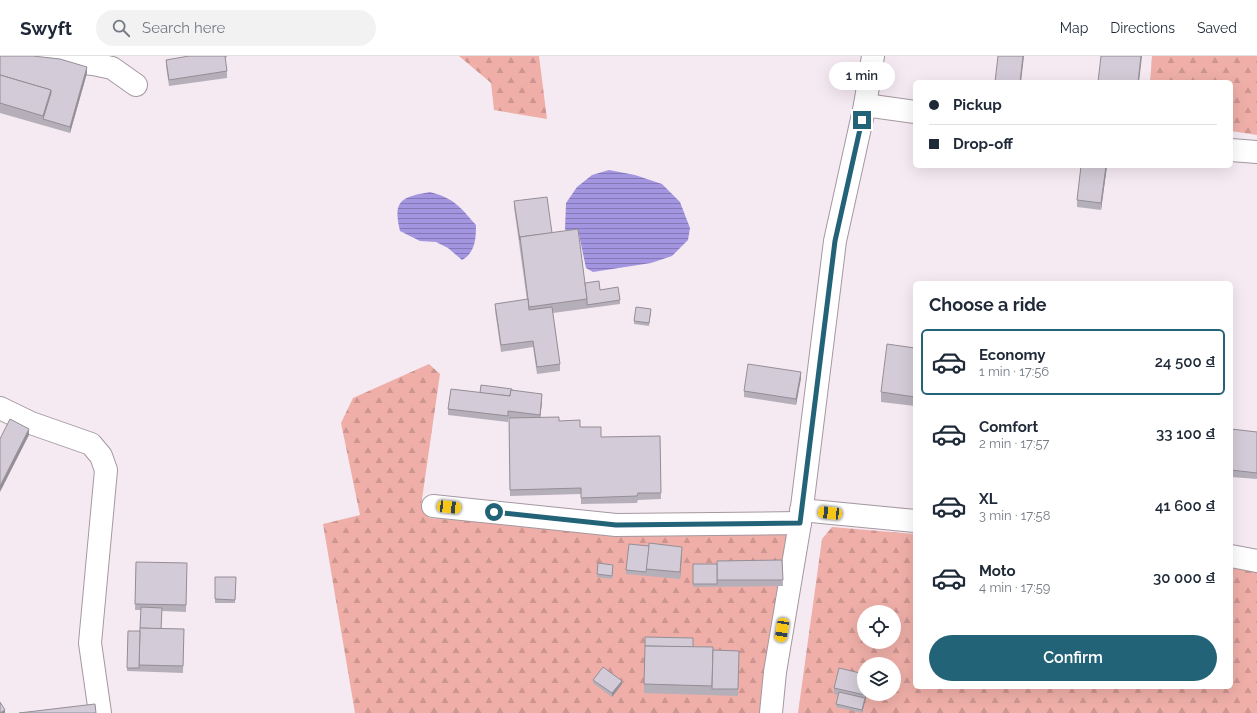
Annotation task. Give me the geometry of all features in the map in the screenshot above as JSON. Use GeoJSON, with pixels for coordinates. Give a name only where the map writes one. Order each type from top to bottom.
{"type":"FeatureCollection","features":[{"type":"Feature","properties":{"kind":"street"},"geometry":{"type":"LineString","coordinates":[[3,56],[93,64],[112,68],[136,85]]}},
{"type":"Feature","properties":{"kind":"street"},"geometry":{"type":"LineString","coordinates":[[771,713],[775,672],[801,516],[835,241],[865,105],[873,56]]}},
{"type":"Feature","properties":{"kind":"street"},"geometry":{"type":"LineString","coordinates":[[865,105],[913,112]]}},
{"type":"Feature","properties":{"kind":"street"},"geometry":{"type":"LineString","coordinates":[[1233,150],[1257,152]]}},
{"type":"Feature","properties":{"kind":"street"},"geometry":{"type":"LineString","coordinates":[[0,408],[31,423],[91,444],[101,456],[106,470],[90,643],[100,713]]}},
{"type":"Feature","properties":{"kind":"street"},"geometry":{"type":"LineString","coordinates":[[434,506],[616,525],[801,516],[913,522]]}},
{"type":"Feature","properties":{"kind":"street"},"geometry":{"type":"LineString","coordinates":[[1233,556],[1257,561]]}},
{"type":"Feature","properties":{"kind":"green space"},"geometry":{"type":"Polygon","coordinates":[[[459,56],[539,56],[547,119],[494,110],[491,83],[459,56]]]}},
{"type":"Feature","properties":{"kind":"green space"},"geometry":{"type":"Polygon","coordinates":[[[1152,56],[1257,56],[1257,135],[1233,131],[1233,80],[1150,80],[1152,56]]]}},
{"type":"Feature","properties":{"kind":"green space"},"geometry":{"type":"Polygon","coordinates":[[[429,364],[440,374],[421,506],[429,518],[558,528],[795,529],[766,713],[355,713],[323,524],[360,515],[341,423],[353,398],[429,364]]]}},
{"type":"Feature","properties":{"kind":"green space"},"geometry":{"type":"Polygon","coordinates":[[[832,527],[913,534],[913,689],[1233,689],[1233,563],[1257,567],[1257,713],[798,713],[822,539],[832,527]]]}},
{"type":"Feature","properties":{"kind":"shaded area"},"geometry":{"type":"Polygon","coordinates":[[[609,170],[635,175],[662,184],[680,202],[690,228],[688,240],[672,256],[651,263],[593,272],[586,268],[579,235],[570,235],[565,229],[566,203],[577,187],[592,175],[609,170]]]}},
{"type":"Feature","properties":{"kind":"shaded area"},"geometry":{"type":"Polygon","coordinates":[[[430,192],[451,200],[476,225],[476,235],[472,250],[470,254],[462,260],[448,248],[436,242],[420,241],[400,231],[398,212],[402,201],[413,196],[430,192]]]}},
{"type":"Feature","properties":{"kind":"building"},"geometry":{"type":"Polygon","coordinates":[[[0,56],[33,56],[60,59],[87,67],[70,127],[43,119],[51,90],[0,75],[0,56]]]}},
{"type":"Feature","properties":{"kind":"building"},"geometry":{"type":"Polygon","coordinates":[[[189,56],[225,56],[227,71],[169,80],[166,60],[189,56]]]}},
{"type":"Feature","properties":{"kind":"building"},"geometry":{"type":"Polygon","coordinates":[[[998,56],[1023,56],[1020,80],[995,80],[998,56]]]}},
{"type":"Feature","properties":{"kind":"building"},"geometry":{"type":"Polygon","coordinates":[[[1101,56],[1141,56],[1138,80],[1098,80],[1101,56]]]}},
{"type":"Feature","properties":{"kind":"building"},"geometry":{"type":"Polygon","coordinates":[[[0,75],[51,90],[43,116],[0,103],[0,75]]]}},
{"type":"Feature","properties":{"kind":"building"},"geometry":{"type":"Polygon","coordinates":[[[1081,168],[1106,168],[1101,203],[1077,200],[1081,168]]]}},
{"type":"Feature","properties":{"kind":"building"},"geometry":{"type":"Polygon","coordinates":[[[547,197],[552,233],[520,237],[520,240],[514,201],[547,197]]]}},
{"type":"Feature","properties":{"kind":"building"},"geometry":{"type":"Polygon","coordinates":[[[578,229],[587,299],[529,307],[520,237],[578,229]]]}},
{"type":"Feature","properties":{"kind":"building"},"geometry":{"type":"Polygon","coordinates":[[[599,281],[600,290],[618,287],[620,300],[587,305],[585,283],[599,281]]]}},
{"type":"Feature","properties":{"kind":"building"},"geometry":{"type":"Polygon","coordinates":[[[528,299],[529,310],[552,307],[560,364],[537,367],[533,341],[501,345],[495,304],[528,299]]]}},
{"type":"Feature","properties":{"kind":"building"},"geometry":{"type":"Polygon","coordinates":[[[636,307],[651,309],[649,323],[634,321],[636,307]]]}},
{"type":"Feature","properties":{"kind":"building"},"geometry":{"type":"Polygon","coordinates":[[[887,344],[913,348],[913,397],[881,392],[887,344]]]}},
{"type":"Feature","properties":{"kind":"building"},"geometry":{"type":"Polygon","coordinates":[[[748,364],[801,372],[796,399],[744,391],[748,364]]]}},
{"type":"Feature","properties":{"kind":"building"},"geometry":{"type":"Polygon","coordinates":[[[481,385],[512,390],[510,396],[480,393],[481,385]]]}},
{"type":"Feature","properties":{"kind":"building"},"geometry":{"type":"Polygon","coordinates":[[[451,389],[510,396],[511,390],[542,394],[540,415],[508,411],[508,416],[448,409],[451,389]]]}},
{"type":"Feature","properties":{"kind":"building"},"geometry":{"type":"Polygon","coordinates":[[[559,417],[559,421],[580,420],[580,427],[601,427],[601,437],[660,436],[661,493],[638,493],[637,496],[581,498],[581,488],[510,490],[509,418],[559,417]]]}},
{"type":"Feature","properties":{"kind":"building"},"geometry":{"type":"Polygon","coordinates":[[[10,419],[29,429],[0,486],[0,439],[10,419]]]}},
{"type":"Feature","properties":{"kind":"building"},"geometry":{"type":"Polygon","coordinates":[[[1233,429],[1257,432],[1257,473],[1233,470],[1233,429]]]}},
{"type":"Feature","properties":{"kind":"building"},"geometry":{"type":"Polygon","coordinates":[[[649,543],[682,547],[680,572],[646,569],[649,543]]]}},
{"type":"Feature","properties":{"kind":"building"},"geometry":{"type":"Polygon","coordinates":[[[629,544],[649,546],[646,572],[626,570],[629,544]]]}},
{"type":"Feature","properties":{"kind":"building"},"geometry":{"type":"Polygon","coordinates":[[[782,560],[783,580],[717,580],[717,561],[782,560]]]}},
{"type":"Feature","properties":{"kind":"building"},"geometry":{"type":"Polygon","coordinates":[[[136,562],[187,563],[186,605],[135,604],[136,562]]]}},
{"type":"Feature","properties":{"kind":"building"},"geometry":{"type":"Polygon","coordinates":[[[598,563],[613,565],[612,576],[597,574],[598,563]]]}},
{"type":"Feature","properties":{"kind":"building"},"geometry":{"type":"Polygon","coordinates":[[[693,564],[717,564],[717,584],[693,584],[693,564]]]}},
{"type":"Feature","properties":{"kind":"building"},"geometry":{"type":"Polygon","coordinates":[[[215,577],[236,577],[235,600],[215,599],[215,577]]]}},
{"type":"Feature","properties":{"kind":"building"},"geometry":{"type":"Polygon","coordinates":[[[141,607],[162,608],[161,629],[140,628],[141,607]]]}},
{"type":"Feature","properties":{"kind":"building"},"geometry":{"type":"Polygon","coordinates":[[[140,628],[184,629],[183,666],[139,665],[140,628]]]}},
{"type":"Feature","properties":{"kind":"building"},"geometry":{"type":"Polygon","coordinates":[[[128,631],[140,631],[139,668],[127,668],[128,631]]]}},
{"type":"Feature","properties":{"kind":"building"},"geometry":{"type":"Polygon","coordinates":[[[645,637],[693,638],[693,647],[645,646],[645,637]]]}},
{"type":"Feature","properties":{"kind":"building"},"geometry":{"type":"Polygon","coordinates":[[[645,646],[713,647],[712,686],[644,684],[645,646]]]}},
{"type":"Feature","properties":{"kind":"building"},"geometry":{"type":"Polygon","coordinates":[[[713,650],[739,651],[738,689],[712,689],[713,650]]]}},
{"type":"Feature","properties":{"kind":"building"},"geometry":{"type":"Polygon","coordinates":[[[603,667],[622,681],[612,693],[593,680],[603,667]]]}},
{"type":"Feature","properties":{"kind":"building"},"geometry":{"type":"Polygon","coordinates":[[[839,668],[857,672],[857,693],[834,688],[839,668]]]}},
{"type":"Feature","properties":{"kind":"building"},"geometry":{"type":"Polygon","coordinates":[[[839,692],[857,696],[857,701],[864,701],[862,710],[836,704],[839,692]]]}},
{"type":"Feature","properties":{"kind":"building"},"geometry":{"type":"Polygon","coordinates":[[[0,702],[5,710],[0,713],[0,702]]]}},
{"type":"Feature","properties":{"kind":"building"},"geometry":{"type":"Polygon","coordinates":[[[95,704],[96,713],[19,713],[95,704]]]}},
{"type":"Feature","properties":{"kind":"route"},"geometry":{"type":"LineString","coordinates":[[494,512],[616,525],[800,523],[835,241],[862,120]]}}]}
